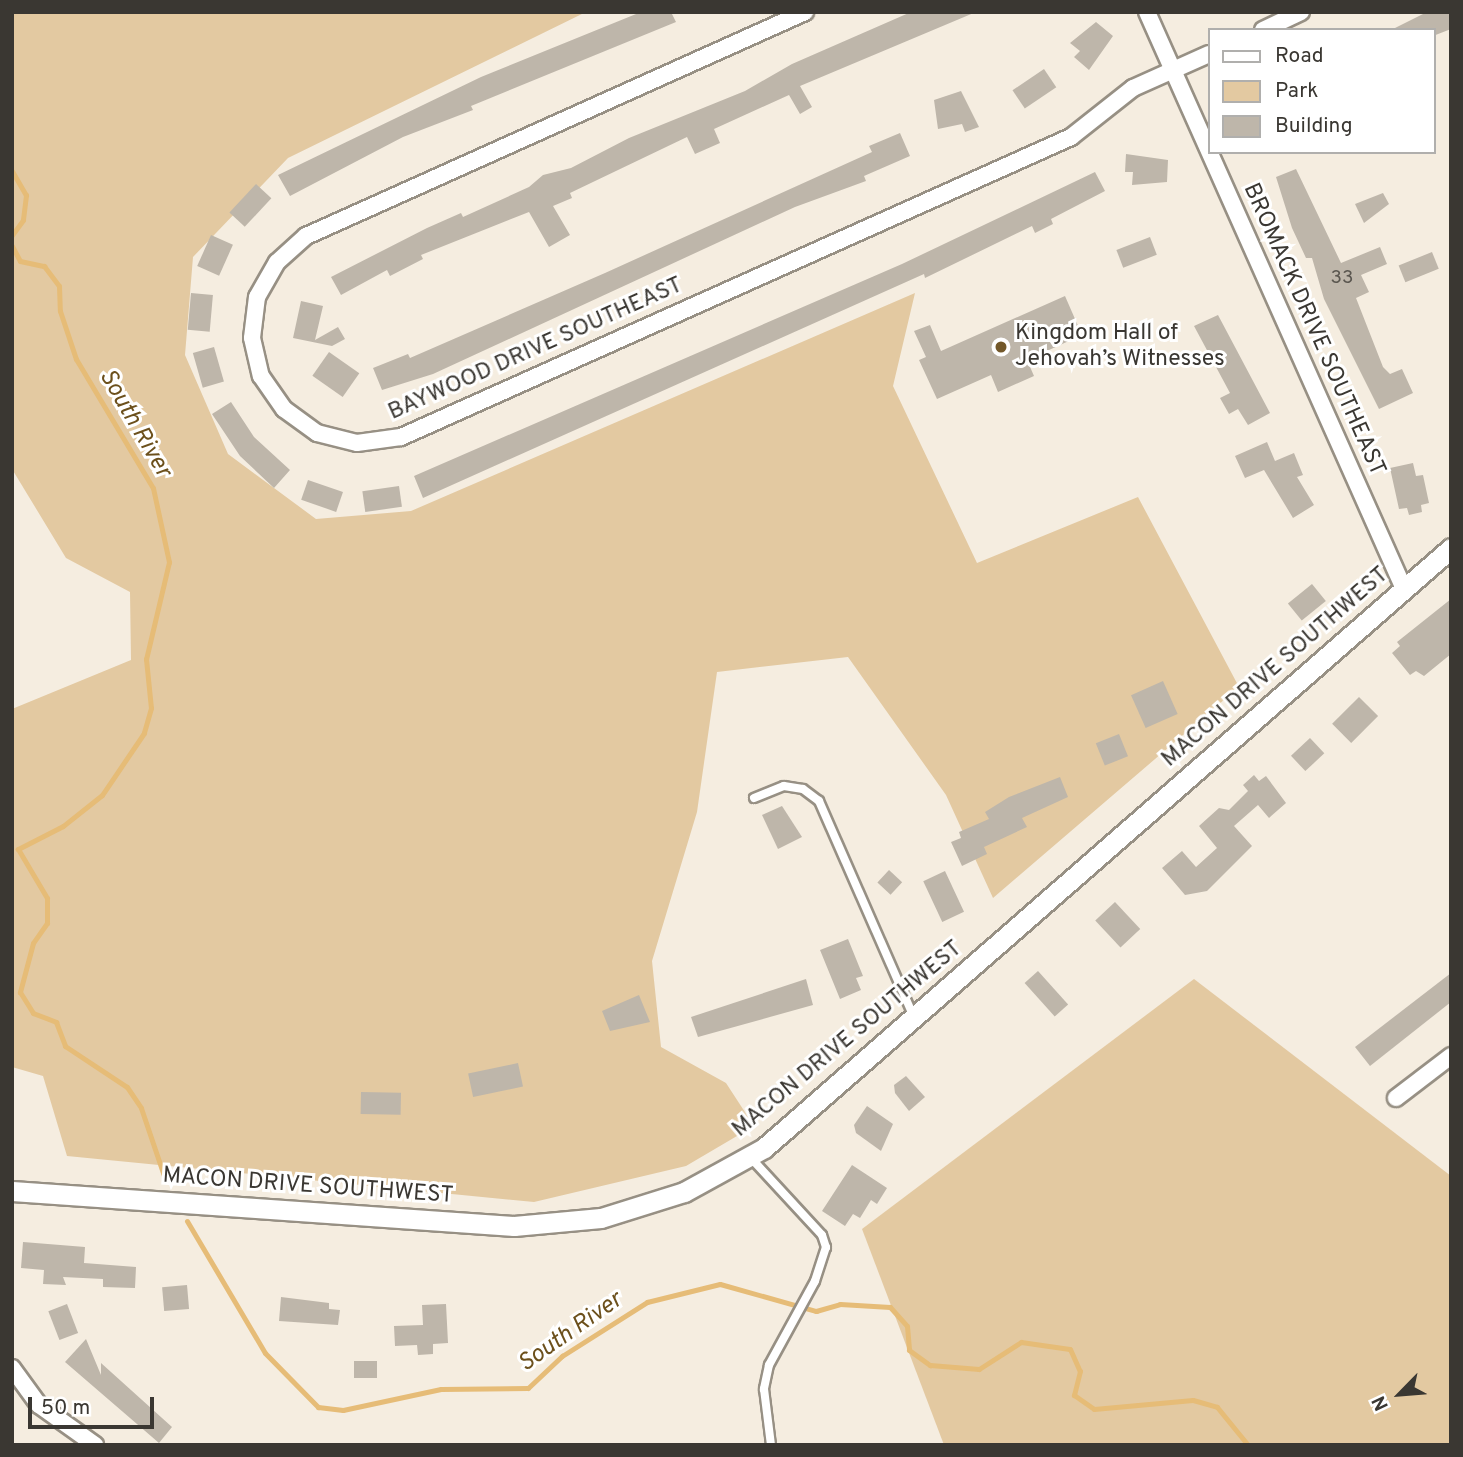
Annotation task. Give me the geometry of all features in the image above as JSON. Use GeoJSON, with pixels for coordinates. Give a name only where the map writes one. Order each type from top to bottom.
{"type":"FeatureCollection","features":[{"type":"Feature","properties":{"kind":"street","name":"BAYWOOD DRIVE SOUTHEAST"},"geometry":{"type":"LineString","coordinates":[[805,12],[306,236],[277,262],[257,298],[252,338],[261,376],[284,409],[317,433],[356,443],[401,437],[1071,138],[1133,88],[1208,54]]}},
{"type":"Feature","properties":{"kind":"street","name":"BROMACK DRIVE SOUTHEAST"},"geometry":{"type":"LineString","coordinates":[[1146,12],[1208,149]]}},
{"type":"Feature","properties":{"kind":"street"},"geometry":{"type":"LineString","coordinates":[[1267,28],[1301,12]]}},
{"type":"Feature","properties":{"kind":"street","name":"BROMACK DRIVE SOUTHEAST"},"geometry":{"type":"LineString","coordinates":[[1210,154],[1404,589]]}},
{"type":"Feature","properties":{"kind":"street","name":"MACON DRIVE SOUTHWEST"},"geometry":{"type":"LineString","coordinates":[[12,1191],[548,1225],[643,1207],[750,1157],[1451,548]]}},
{"type":"Feature","properties":{"kind":"street"},"geometry":{"type":"LineString","coordinates":[[1396,1098],[1451,1056]]}},
{"type":"Feature","properties":{"kind":"street"},"geometry":{"type":"LineString","coordinates":[[12,1368],[39,1405],[95,1445]]}},
{"type":"Feature","properties":{"kind":"lane"},"geometry":{"type":"LineString","coordinates":[[754,798],[784,786],[803,789],[819,801],[914,1017]]}},
{"type":"Feature","properties":{"kind":"lane"},"geometry":{"type":"LineString","coordinates":[[750,1157],[822,1236],[824,1263],[782,1338],[764,1389],[771,1445]]}},
{"type":"Feature","properties":{"kind":"green space"},"geometry":{"type":"Polygon","coordinates":[[[12,12],[586,12],[288,158],[193,257],[185,355],[228,454],[316,519],[411,511],[915,293],[893,386],[977,563],[1138,497],[1239,687],[993,898],[946,795],[848,657],[717,672],[697,812],[652,961],[661,1047],[726,1083],[754,1126],[686,1166],[534,1202],[67,1156],[43,1076],[12,1067],[12,709],[131,660],[130,592],[66,558],[12,469],[12,12]]]}},
{"type":"Feature","properties":{"kind":"green space"},"geometry":{"type":"Polygon","coordinates":[[[1194,979],[1451,1176],[1451,1445],[944,1445],[862,1229],[1194,979]]]}},
{"type":"Feature","properties":{"kind":"building"},"geometry":{"type":"Polygon","coordinates":[[[641,12],[671,12],[676,22],[471,106],[473,110],[403,137],[290,196],[278,175],[481,77],[641,12]]]}},
{"type":"Feature","properties":{"kind":"building"},"geometry":{"type":"Polygon","coordinates":[[[911,12],[976,12],[800,86],[812,107],[800,114],[789,95],[714,129],[720,143],[695,154],[687,137],[570,193],[572,198],[553,206],[570,235],[549,247],[529,212],[421,255],[423,259],[390,276],[387,270],[341,295],[331,277],[427,228],[461,213],[463,217],[529,187],[543,175],[571,168],[629,138],[745,91],[792,64],[911,12]]]}},
{"type":"Feature","properties":{"kind":"building"},"geometry":{"type":"Polygon","coordinates":[[[1427,12],[1451,12],[1451,29],[1435,35],[1435,28],[1395,28],[1427,12]]]}},
{"type":"Feature","properties":{"kind":"building"},"geometry":{"type":"Polygon","coordinates":[[[1096,22],[1113,36],[1089,70],[1074,57],[1080,51],[1070,43],[1096,22]]]}},
{"type":"Feature","properties":{"kind":"building"},"geometry":{"type":"Polygon","coordinates":[[[1044,69],[1056,87],[1025,108],[1012,90],[1044,69]]]}},
{"type":"Feature","properties":{"kind":"building"},"geometry":{"type":"Polygon","coordinates":[[[961,91],[979,127],[965,132],[962,124],[938,129],[934,100],[961,91]]]}},
{"type":"Feature","properties":{"kind":"building"},"geometry":{"type":"Polygon","coordinates":[[[900,133],[910,156],[864,176],[866,181],[795,207],[433,374],[382,390],[373,368],[408,354],[410,358],[605,273],[872,152],[869,146],[900,133]]]}},
{"type":"Feature","properties":{"kind":"building"},"geometry":{"type":"Polygon","coordinates":[[[1126,154],[1168,160],[1167,182],[1132,185],[1133,172],[1125,172],[1126,154]]]}},
{"type":"Feature","properties":{"kind":"building"},"geometry":{"type":"Polygon","coordinates":[[[1296,169],[1341,263],[1380,247],[1387,264],[1361,275],[1369,292],[1356,298],[1383,367],[1390,374],[1402,369],[1413,393],[1379,409],[1324,299],[1312,258],[1306,258],[1292,228],[1276,177],[1296,169]]]}},
{"type":"Feature","properties":{"kind":"building"},"geometry":{"type":"Polygon","coordinates":[[[1095,172],[1105,191],[1051,219],[1053,224],[1035,233],[1032,226],[925,278],[924,274],[423,498],[414,476],[902,264],[1095,172]]]}},
{"type":"Feature","properties":{"kind":"building"},"geometry":{"type":"Polygon","coordinates":[[[256,184],[271,198],[245,227],[229,213],[256,184]]]}},
{"type":"Feature","properties":{"kind":"building"},"geometry":{"type":"Polygon","coordinates":[[[1383,193],[1389,204],[1364,223],[1355,204],[1383,193]]]}},
{"type":"Feature","properties":{"kind":"building"},"geometry":{"type":"Polygon","coordinates":[[[211,235],[233,245],[219,276],[197,266],[211,235]]]}},
{"type":"Feature","properties":{"kind":"building"},"geometry":{"type":"Polygon","coordinates":[[[1150,237],[1157,255],[1123,268],[1116,250],[1150,237]]]}},
{"type":"Feature","properties":{"kind":"building"},"geometry":{"type":"Polygon","coordinates":[[[1432,252],[1439,269],[1405,282],[1399,265],[1432,252]]]}},
{"type":"Feature","properties":{"kind":"building"},"geometry":{"type":"Polygon","coordinates":[[[191,293],[213,295],[210,332],[188,330],[191,293]]]}},
{"type":"Feature","properties":{"kind":"building","name":"Kingdom Hall of Jehovah’s Witnesses"},"geometry":{"type":"Polygon","coordinates":[[[1065,296],[1082,335],[1027,360],[1034,376],[998,392],[991,375],[937,399],[919,360],[926,357],[914,331],[930,325],[941,351],[1065,296]]]}},
{"type":"Feature","properties":{"kind":"building"},"geometry":{"type":"Polygon","coordinates":[[[301,301],[323,306],[315,340],[338,327],[345,339],[332,346],[293,338],[301,301]]]}},
{"type":"Feature","properties":{"kind":"building"},"geometry":{"type":"Polygon","coordinates":[[[1218,315],[1270,413],[1248,425],[1238,409],[1229,414],[1220,398],[1230,393],[1194,326],[1218,315]]]}},
{"type":"Feature","properties":{"kind":"building"},"geometry":{"type":"Polygon","coordinates":[[[214,347],[224,382],[203,388],[193,353],[214,347]]]}},
{"type":"Feature","properties":{"kind":"building"},"geometry":{"type":"Polygon","coordinates":[[[329,352],[359,373],[343,397],[312,376],[329,352]]]}},
{"type":"Feature","properties":{"kind":"building"},"geometry":{"type":"Polygon","coordinates":[[[231,402],[254,437],[290,470],[274,488],[240,456],[212,414],[231,402]]]}},
{"type":"Feature","properties":{"kind":"building"},"geometry":{"type":"Polygon","coordinates":[[[1267,442],[1275,461],[1294,453],[1303,475],[1297,477],[1314,505],[1293,518],[1264,470],[1245,478],[1235,456],[1267,442]]]}},
{"type":"Feature","properties":{"kind":"building"},"geometry":{"type":"Polygon","coordinates":[[[1413,463],[1416,476],[1423,475],[1429,503],[1421,505],[1422,512],[1409,515],[1407,508],[1399,509],[1390,468],[1413,463]]]}},
{"type":"Feature","properties":{"kind":"building"},"geometry":{"type":"Polygon","coordinates":[[[308,480],[343,492],[336,512],[301,500],[308,480]]]}},
{"type":"Feature","properties":{"kind":"building"},"geometry":{"type":"Polygon","coordinates":[[[399,486],[402,507],[365,512],[362,491],[399,486]]]}},
{"type":"Feature","properties":{"kind":"building"},"geometry":{"type":"Polygon","coordinates":[[[1312,584],[1326,601],[1302,621],[1288,604],[1312,584]]]}},
{"type":"Feature","properties":{"kind":"building"},"geometry":{"type":"Polygon","coordinates":[[[1451,599],[1451,654],[1424,676],[1416,671],[1410,675],[1392,653],[1400,646],[1397,642],[1451,599]]]}},
{"type":"Feature","properties":{"kind":"building"},"geometry":{"type":"Polygon","coordinates":[[[1163,681],[1178,714],[1146,728],[1131,695],[1163,681]]]}},
{"type":"Feature","properties":{"kind":"building"},"geometry":{"type":"Polygon","coordinates":[[[1359,697],[1378,716],[1351,743],[1332,724],[1359,697]]]}},
{"type":"Feature","properties":{"kind":"building"},"geometry":{"type":"Polygon","coordinates":[[[1119,734],[1128,756],[1105,766],[1096,743],[1119,734]]]}},
{"type":"Feature","properties":{"kind":"building"},"geometry":{"type":"Polygon","coordinates":[[[1310,738],[1324,753],[1305,771],[1291,756],[1310,738]]]}},
{"type":"Feature","properties":{"kind":"building"},"geometry":{"type":"Polygon","coordinates":[[[1254,775],[1259,781],[1266,776],[1286,803],[1269,818],[1258,805],[1234,826],[1252,846],[1207,891],[1185,895],[1162,868],[1182,851],[1196,867],[1217,848],[1199,826],[1219,808],[1229,810],[1248,791],[1243,785],[1254,775]]]}},
{"type":"Feature","properties":{"kind":"building"},"geometry":{"type":"Polygon","coordinates":[[[1060,777],[1068,797],[1022,818],[1027,827],[984,847],[987,854],[962,866],[951,842],[961,838],[959,832],[989,819],[985,812],[1009,797],[1060,777]]]}},
{"type":"Feature","properties":{"kind":"building"},"geometry":{"type":"Polygon","coordinates":[[[782,806],[802,837],[778,849],[762,815],[782,806]]]}},
{"type":"Feature","properties":{"kind":"building"},"geometry":{"type":"Polygon","coordinates":[[[889,870],[902,882],[891,895],[877,882],[889,870]]]}},
{"type":"Feature","properties":{"kind":"building"},"geometry":{"type":"Polygon","coordinates":[[[945,871],[964,912],[942,922],[923,881],[945,871]]]}},
{"type":"Feature","properties":{"kind":"building"},"geometry":{"type":"Polygon","coordinates":[[[1115,902],[1140,929],[1120,947],[1095,920],[1115,902]]]}},
{"type":"Feature","properties":{"kind":"building"},"geometry":{"type":"Polygon","coordinates":[[[848,939],[863,976],[856,978],[861,990],[840,999],[820,950],[848,939]]]}},
{"type":"Feature","properties":{"kind":"building"},"geometry":{"type":"Polygon","coordinates":[[[1038,971],[1068,1004],[1055,1016],[1025,983],[1038,971]]]}},
{"type":"Feature","properties":{"kind":"building"},"geometry":{"type":"Polygon","coordinates":[[[1451,973],[1451,1002],[1370,1066],[1355,1047],[1451,973]]]}},
{"type":"Feature","properties":{"kind":"building"},"geometry":{"type":"Polygon","coordinates":[[[806,979],[813,1005],[698,1037],[691,1017],[806,979]]]}},
{"type":"Feature","properties":{"kind":"building"},"geometry":{"type":"Polygon","coordinates":[[[639,995],[650,1022],[610,1031],[602,1011],[639,995]]]}},
{"type":"Feature","properties":{"kind":"building"},"geometry":{"type":"Polygon","coordinates":[[[518,1063],[523,1086],[473,1097],[468,1074],[518,1063]]]}},
{"type":"Feature","properties":{"kind":"building"},"geometry":{"type":"Polygon","coordinates":[[[906,1076],[925,1097],[909,1111],[895,1093],[894,1085],[906,1076]]]}},
{"type":"Feature","properties":{"kind":"building"},"geometry":{"type":"Polygon","coordinates":[[[361,1092],[401,1093],[401,1115],[361,1114],[361,1092]]]}},
{"type":"Feature","properties":{"kind":"building"},"geometry":{"type":"Polygon","coordinates":[[[867,1106],[893,1124],[881,1151],[856,1133],[854,1125],[867,1106]]]}},
{"type":"Feature","properties":{"kind":"building"},"geometry":{"type":"Polygon","coordinates":[[[852,1165],[887,1188],[877,1204],[871,1200],[860,1218],[853,1214],[845,1226],[822,1211],[852,1165]]]}},
{"type":"Feature","properties":{"kind":"building"},"geometry":{"type":"Polygon","coordinates":[[[23,1242],[85,1247],[84,1263],[136,1267],[135,1288],[103,1287],[103,1279],[63,1277],[66,1285],[43,1284],[44,1270],[21,1268],[23,1242]]]}},
{"type":"Feature","properties":{"kind":"building"},"geometry":{"type":"Polygon","coordinates":[[[187,1285],[189,1309],[164,1311],[162,1287],[187,1285]]]}},
{"type":"Feature","properties":{"kind":"building"},"geometry":{"type":"Polygon","coordinates":[[[281,1297],[329,1303],[329,1309],[340,1310],[338,1325],[279,1321],[281,1297]]]}},
{"type":"Feature","properties":{"kind":"building"},"geometry":{"type":"Polygon","coordinates":[[[67,1304],[78,1333],[59,1340],[48,1311],[67,1304]]]}},
{"type":"Feature","properties":{"kind":"building"},"geometry":{"type":"Polygon","coordinates":[[[446,1304],[448,1343],[433,1344],[433,1354],[418,1355],[417,1345],[395,1346],[394,1326],[423,1325],[422,1305],[446,1304]]]}},
{"type":"Feature","properties":{"kind":"building"},"geometry":{"type":"Polygon","coordinates":[[[86,1339],[101,1375],[101,1363],[172,1427],[159,1443],[65,1362],[86,1339]]]}},
{"type":"Feature","properties":{"kind":"building"},"geometry":{"type":"Polygon","coordinates":[[[354,1361],[377,1361],[377,1378],[354,1378],[354,1361]]]}},
{"type":"Feature","properties":{"kind":"waterway","name":"South River"},"geometry":{"type":"LineString","coordinates":[[12,171],[26,195],[23,220],[12,235]]}},
{"type":"Feature","properties":{"kind":"waterway","name":"South River"},"geometry":{"type":"LineString","coordinates":[[12,246],[20,261],[44,266],[59,286],[60,311],[76,359],[153,488],[169,562],[146,659],[151,708],[144,733],[102,795],[63,826],[18,849]]}},
{"type":"Feature","properties":{"kind":"waterway","name":"South River"},"geometry":{"type":"LineString","coordinates":[[18,849],[47,898],[47,923],[33,943],[20,992],[33,1013],[56,1022],[65,1046],[127,1087],[141,1108],[165,1179]]}},
{"type":"Feature","properties":{"kind":"waterway","name":"South River"},"geometry":{"type":"LineString","coordinates":[[187,1221],[265,1353],[318,1407],[343,1410],[441,1389],[528,1388],[562,1356],[647,1302],[720,1284],[816,1311],[840,1304],[890,1307],[907,1326],[909,1350],[930,1365],[979,1369],[1021,1342],[1070,1349],[1080,1371],[1074,1395],[1094,1409],[1193,1400],[1217,1407],[1248,1445]]}},
{"type":"Feature","properties":{"kind":"place","name":"Kingdom Hall of Jehovah’s Witnesses"},"geometry":{"type":"Point","coordinates":[1001,347]}}]}
